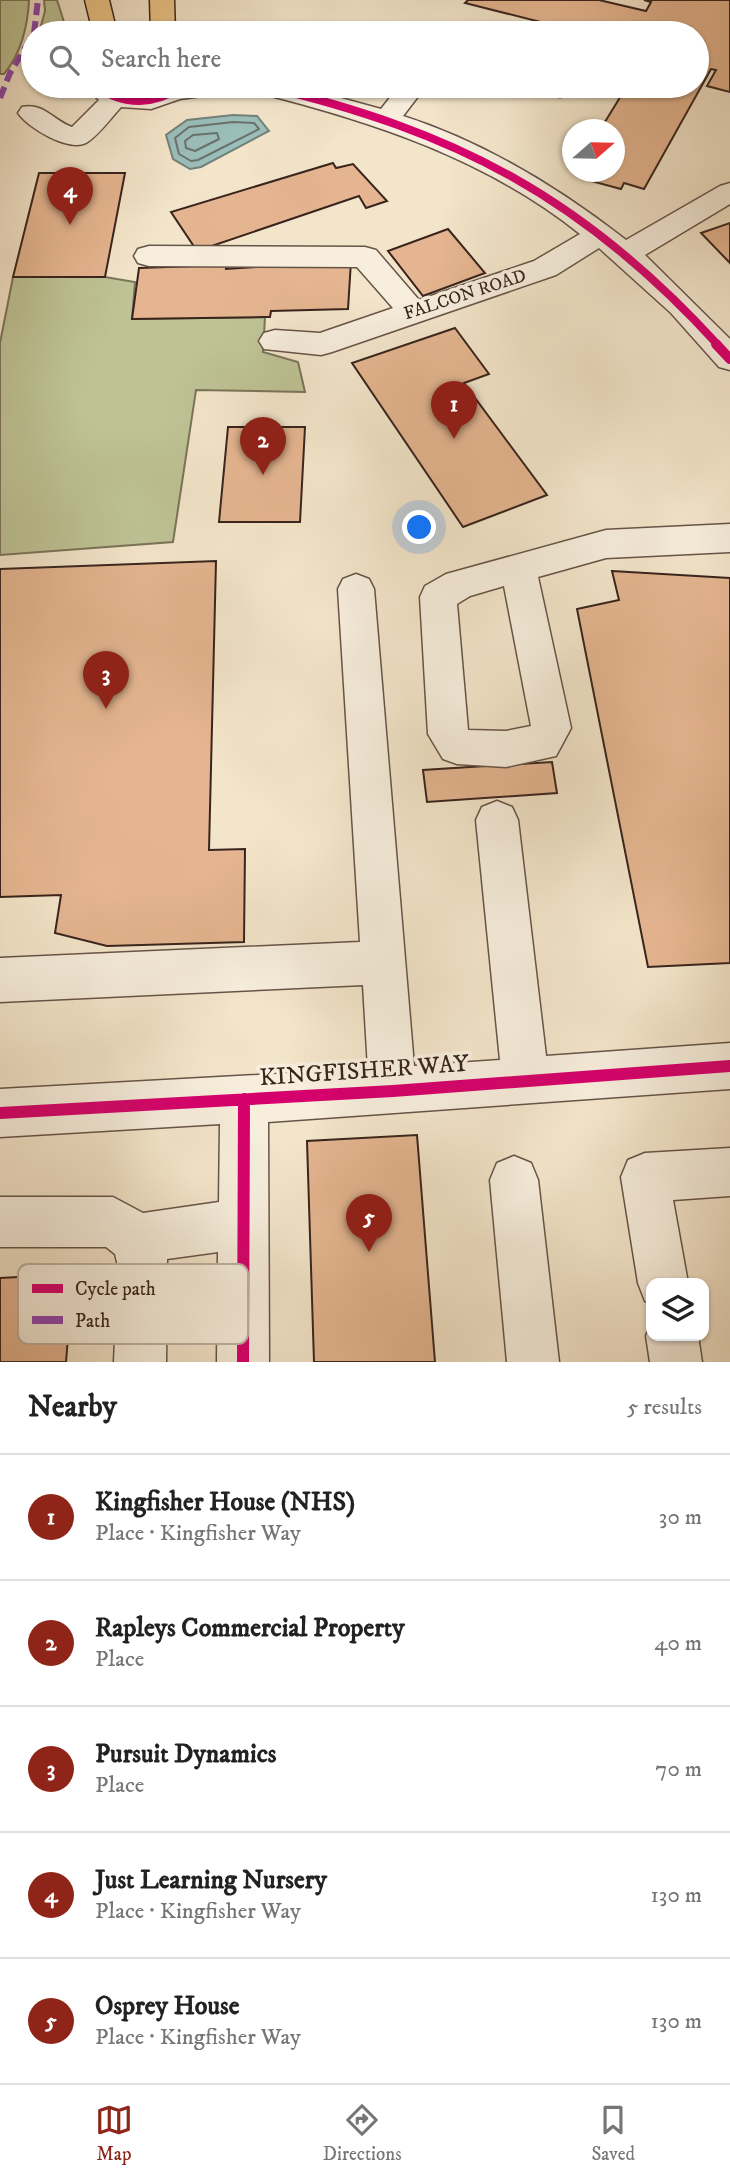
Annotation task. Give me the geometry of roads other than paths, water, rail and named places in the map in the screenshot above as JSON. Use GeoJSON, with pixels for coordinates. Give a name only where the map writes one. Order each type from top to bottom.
{"type":"FeatureCollection","features":[{"type":"Feature","properties":{"kind":"highway"},"geometry":{"type":"LineString","coordinates":[[97,0],[102,21]]}},
{"type":"Feature","properties":{"kind":"highway"},"geometry":{"type":"LineString","coordinates":[[162,0],[163,21]]}},
{"type":"Feature","properties":{"kind":"street"},"geometry":{"type":"LineString","coordinates":[[31,113],[57,131],[77,138],[102,98]]}},
{"type":"Feature","properties":{"kind":"street"},"geometry":{"type":"LineString","coordinates":[[134,98],[148,101],[156,98]]}},
{"type":"Feature","properties":{"kind":"street"},"geometry":{"type":"LineString","coordinates":[[310,98],[387,118],[485,160],[534,186],[603,233],[627,253],[665,287],[730,359]]}},
{"type":"Feature","properties":{"kind":"street"},"geometry":{"type":"LineString","coordinates":[[387,118],[403,98]]}},
{"type":"Feature","properties":{"kind":"street"},"geometry":{"type":"LineString","coordinates":[[627,253],[730,192]]}},
{"type":"Feature","properties":{"kind":"street","name":"FALCON ROAD"},"geometry":{"type":"LineString","coordinates":[[275,341],[318,357],[413,312],[545,268],[603,233]]}},
{"type":"Feature","properties":{"kind":"street"},"geometry":{"type":"LineString","coordinates":[[149,256],[365,257],[413,312]]}},
{"type":"Feature","properties":{"kind":"street"},"geometry":{"type":"LineString","coordinates":[[518,568],[551,728],[542,744],[506,748],[457,747],[449,734],[438,597],[459,583],[606,544],[730,538]]}},
{"type":"Feature","properties":{"kind":"street"},"geometry":{"type":"LineString","coordinates":[[356,589],[386,962],[393,1091]]}},
{"type":"Feature","properties":{"kind":"street"},"geometry":{"type":"LineString","coordinates":[[497,820],[526,1080]]}},
{"type":"Feature","properties":{"kind":"street"},"geometry":{"type":"LineString","coordinates":[[0,980],[386,962]]}},
{"type":"Feature","properties":{"kind":"street","name":"KINGFISHER WAY"},"geometry":{"type":"LineString","coordinates":[[0,1113],[393,1091],[730,1066]]}},
{"type":"Feature","properties":{"kind":"street"},"geometry":{"type":"LineString","coordinates":[[243,1264],[244,1099]]}},
{"type":"Feature","properties":{"kind":"street"},"geometry":{"type":"LineString","coordinates":[[662,1278],[645,1177],[730,1172]]}},
{"type":"Feature","properties":{"kind":"street"},"geometry":{"type":"LineString","coordinates":[[514,1180],[533,1362]]}},
{"type":"Feature","properties":{"kind":"street"},"geometry":{"type":"LineString","coordinates":[[0,1222],[113,1222],[137,1239],[143,1264]]}},
{"type":"Feature","properties":{"kind":"street"},"geometry":{"type":"LineString","coordinates":[[137,1239],[243,1223]]}},
{"type":"Feature","properties":{"kind":"street"},"geometry":{"type":"LineString","coordinates":[[673,1341],[676,1362]]}},
{"type":"Feature","properties":{"kind":"street"},"geometry":{"type":"LineString","coordinates":[[140,1362],[141,1344]]}},
{"type":"Feature","properties":{"kind":"street"},"geometry":{"type":"LineString","coordinates":[[243,1344],[243,1362]]}},
{"type":"Feature","properties":{"kind":"water"},"geometry":{"type":"Polygon","coordinates":[[[233,115],[257,116],[269,131],[201,167],[190,169],[173,159],[166,135],[187,120],[233,115]]]}},
{"type":"Feature","properties":{"kind":"place","name":"Just Learning Nursery"},"geometry":{"type":"Point","coordinates":[70,225]}},
{"type":"Feature","properties":{"kind":"place","name":"Kingfisher House (NHS)"},"geometry":{"type":"Point","coordinates":[454,439]}},
{"type":"Feature","properties":{"kind":"place","name":"Rapleys Commercial Property"},"geometry":{"type":"Point","coordinates":[263,475]}},
{"type":"Feature","properties":{"kind":"place","name":"Pursuit Dynamics"},"geometry":{"type":"Point","coordinates":[106,709]}},
{"type":"Feature","properties":{"kind":"place","name":"Osprey House"},"geometry":{"type":"Point","coordinates":[369,1252]}}]}
